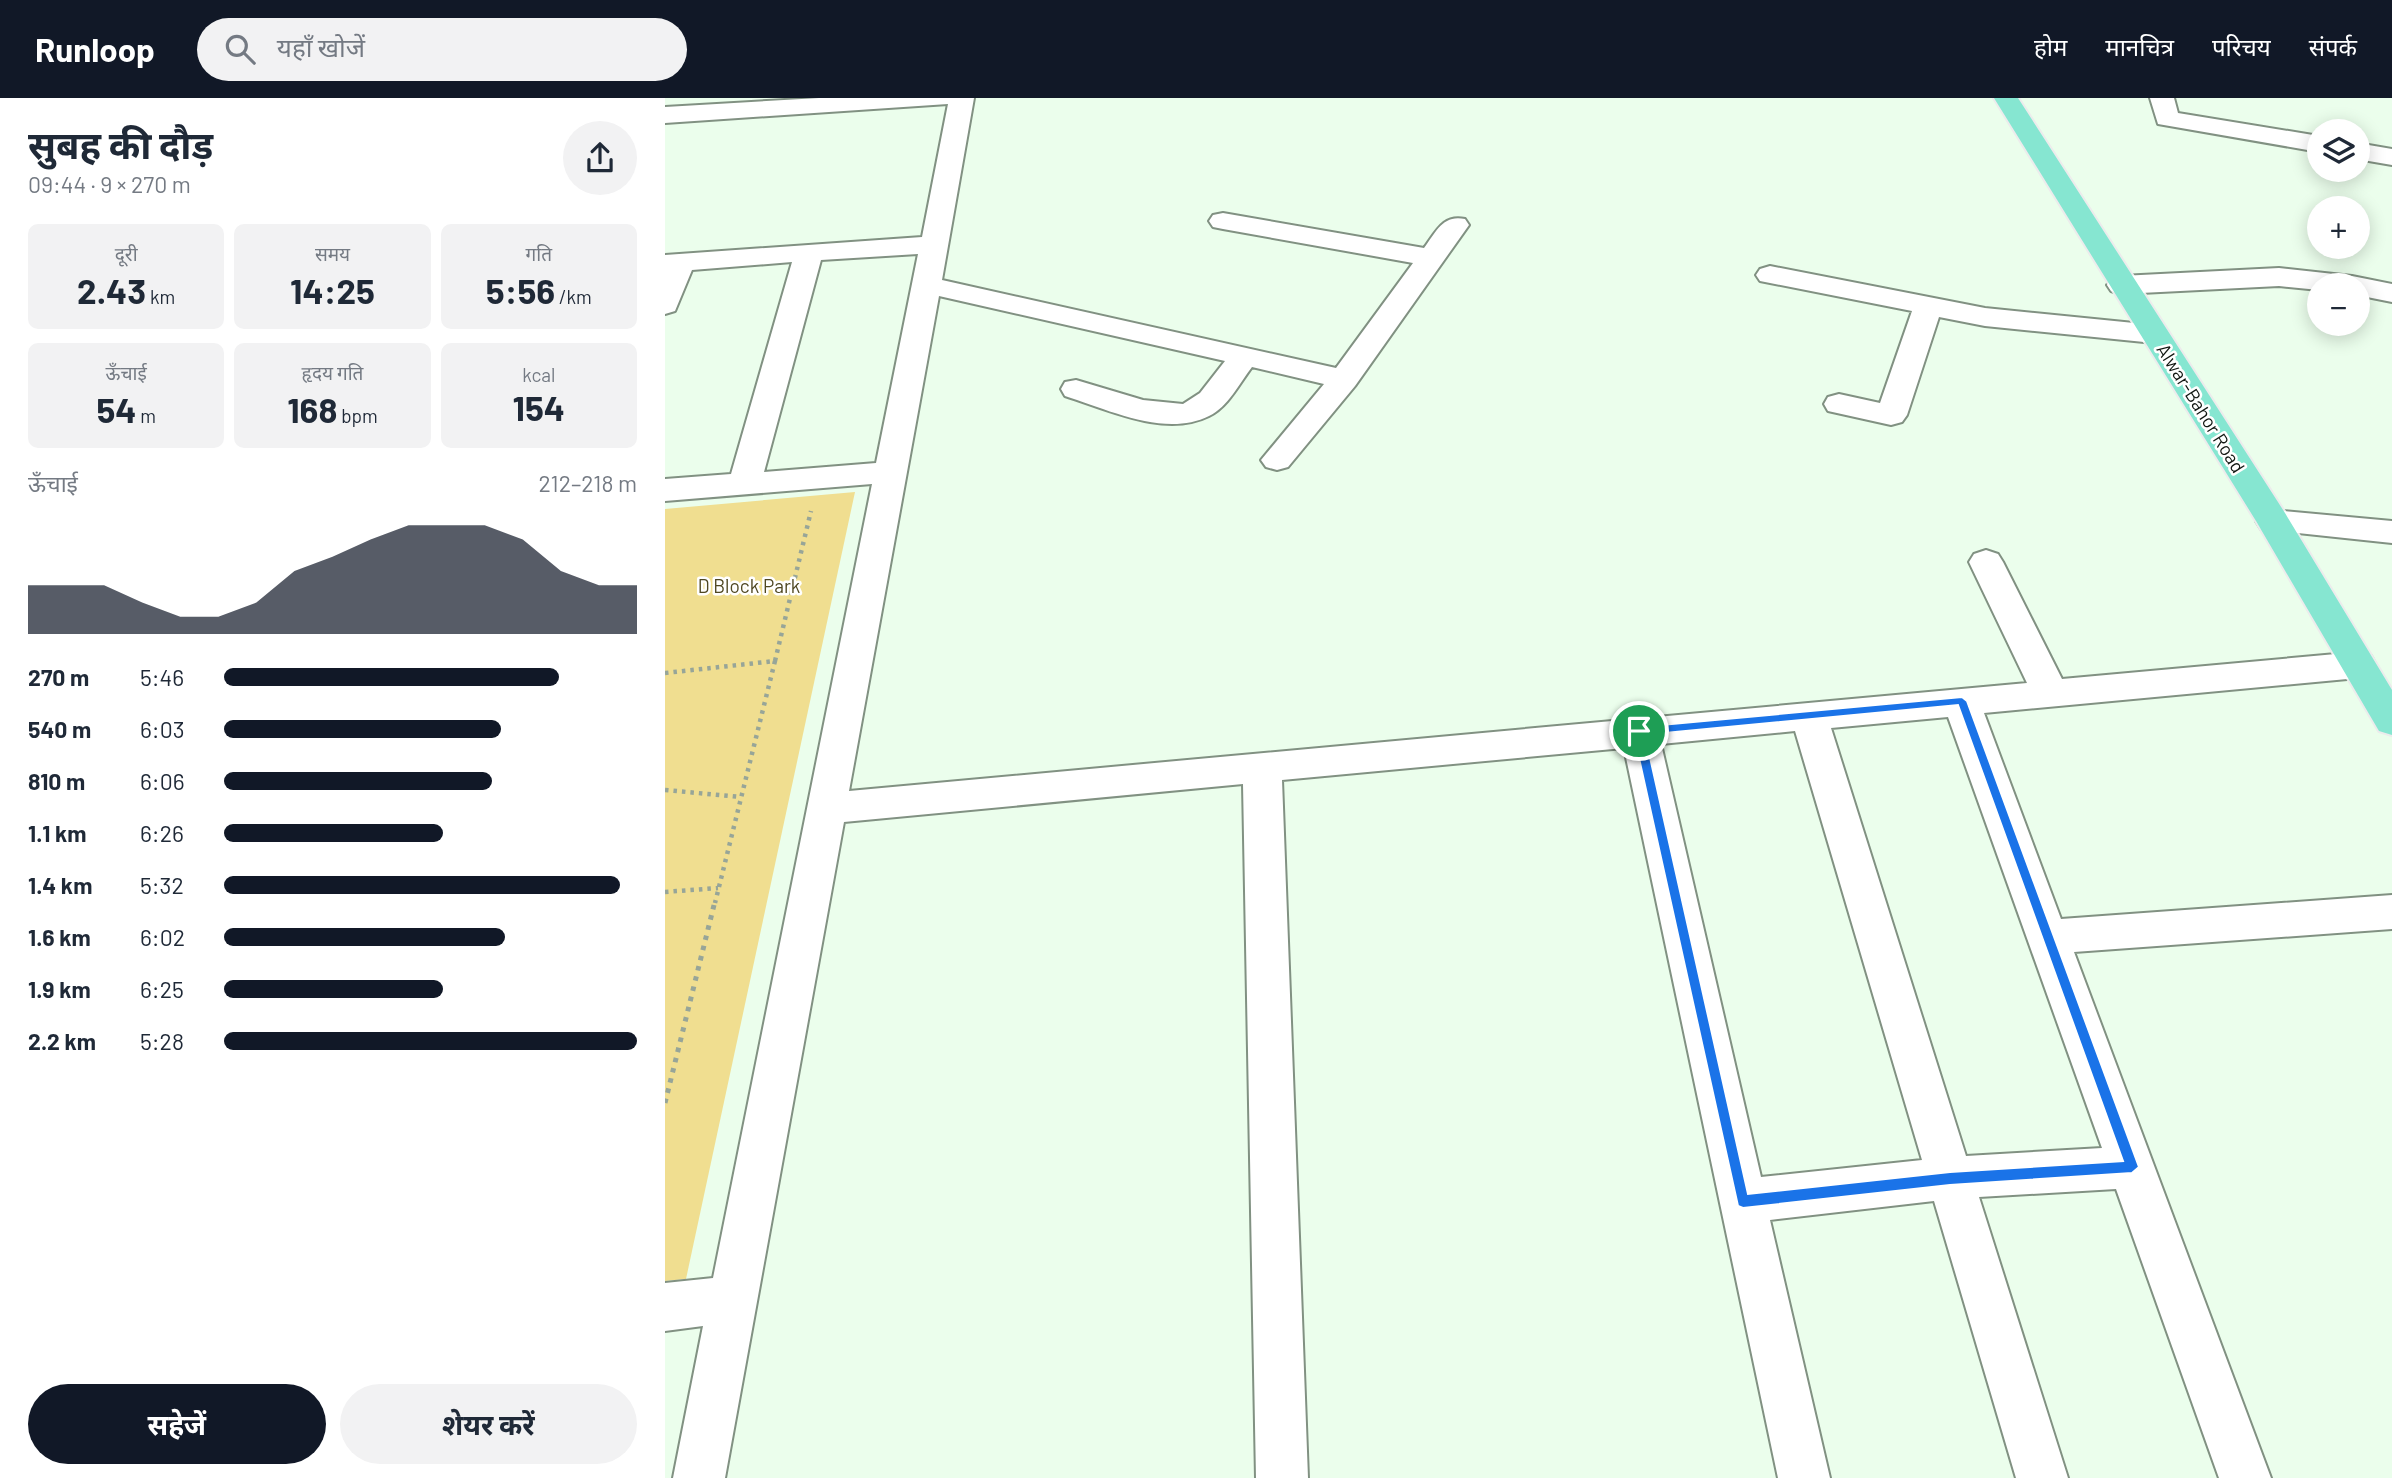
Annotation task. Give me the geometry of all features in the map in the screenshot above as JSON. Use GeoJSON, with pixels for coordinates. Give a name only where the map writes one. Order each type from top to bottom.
{"type":"FeatureCollection","features":[{"type":"Feature","properties":{"kind":"main road","name":"Alwar-Bahor Road"},"geometry":{"type":"LineString","coordinates":[[2005,98],[2273,521],[2392,721]]}},
{"type":"Feature","properties":{"kind":"street"},"geometry":{"type":"LineString","coordinates":[[665,115],[941,98]]}},
{"type":"Feature","properties":{"kind":"street"},"geometry":{"type":"LineString","coordinates":[[699,1478],[962,98]]}},
{"type":"Feature","properties":{"kind":"street"},"geometry":{"type":"LineString","coordinates":[[2162,98],[2167,119],[2307,142]]}},
{"type":"Feature","properties":{"kind":"street"},"geometry":{"type":"LineString","coordinates":[[2370,153],[2392,157]]}},
{"type":"Feature","properties":{"kind":"street"},"geometry":{"type":"LineString","coordinates":[[1223,221],[1431,258]]}},
{"type":"Feature","properties":{"kind":"street"},"geometry":{"type":"LineString","coordinates":[[1277,460],[1344,379],[1455,225]]}},
{"type":"Feature","properties":{"kind":"street"},"geometry":{"type":"LineString","coordinates":[[665,305],[673,262],[935,244]]}},
{"type":"Feature","properties":{"kind":"street"},"geometry":{"type":"LineString","coordinates":[[744,484],[809,253]]}},
{"type":"Feature","properties":{"kind":"street"},"geometry":{"type":"LineString","coordinates":[[1770,275],[1985,317],[2154,334]]}},
{"type":"Feature","properties":{"kind":"street"},"geometry":{"type":"LineString","coordinates":[[2121,285],[2279,277],[2307,280]]}},
{"type":"Feature","properties":{"kind":"street"},"geometry":{"type":"LineString","coordinates":[[927,285],[1344,379]]}},
{"type":"Feature","properties":{"kind":"street"},"geometry":{"type":"LineString","coordinates":[[2370,289],[2392,293]]}},
{"type":"Feature","properties":{"kind":"street"},"geometry":{"type":"LineString","coordinates":[[1839,404],[1891,415],[1928,306]]}},
{"type":"Feature","properties":{"kind":"street"},"geometry":{"type":"LineString","coordinates":[[1076,389],[1166,415],[1182,415],[1197,410],[1209,401],[1244,356]]}},
{"type":"Feature","properties":{"kind":"street"},"geometry":{"type":"LineString","coordinates":[[665,490],[891,472]]}},
{"type":"Feature","properties":{"kind":"street"},"geometry":{"type":"LineString","coordinates":[[2273,521],[2392,532]]}},
{"type":"Feature","properties":{"kind":"street"},"geometry":{"type":"LineString","coordinates":[[1986,562],[2050,693]]}},
{"type":"Feature","properties":{"kind":"street"},"geometry":{"type":"LineString","coordinates":[[828,808],[2358,666]]}},
{"type":"Feature","properties":{"kind":"street"},"geometry":{"type":"LineString","coordinates":[[1962,701],[2245,1478]]}},
{"type":"Feature","properties":{"kind":"street"},"geometry":{"type":"LineString","coordinates":[[1809,716],[2042,1478]]}},
{"type":"Feature","properties":{"kind":"street"},"geometry":{"type":"LineString","coordinates":[[1639,731],[1804,1478]]}},
{"type":"Feature","properties":{"kind":"street"},"geometry":{"type":"LineString","coordinates":[[1262,767],[1282,1478]]}},
{"type":"Feature","properties":{"kind":"street"},"geometry":{"type":"LineString","coordinates":[[2047,937],[2392,912]]}},
{"type":"Feature","properties":{"kind":"street"},"geometry":{"type":"LineString","coordinates":[[1743,1201],[1950,1178],[2132,1167]]}},
{"type":"Feature","properties":{"kind":"street"},"geometry":{"type":"LineString","coordinates":[[665,1307],[735,1298]]}},
{"type":"Feature","properties":{"kind":"path"},"geometry":{"type":"LineString","coordinates":[[665,1103],[812,508],[799,509]]}},
{"type":"Feature","properties":{"kind":"path"},"geometry":{"type":"LineString","coordinates":[[665,673],[775,661]]}},
{"type":"Feature","properties":{"kind":"path"},"geometry":{"type":"LineString","coordinates":[[665,790],[741,797]]}},
{"type":"Feature","properties":{"kind":"path"},"geometry":{"type":"LineString","coordinates":[[665,892],[718,888]]}},
{"type":"Feature","properties":{"kind":"green space","name":"D Block Park"},"geometry":{"type":"Polygon","coordinates":[[[855,492],[686,1279],[665,1281],[665,509],[855,492]]]}},
{"type":"Feature","properties":{"kind":"route"},"geometry":{"type":"LineString","coordinates":[[1962,701],[2132,1167],[1950,1178],[1743,1201],[1639,731],[1962,701]]}}]}
